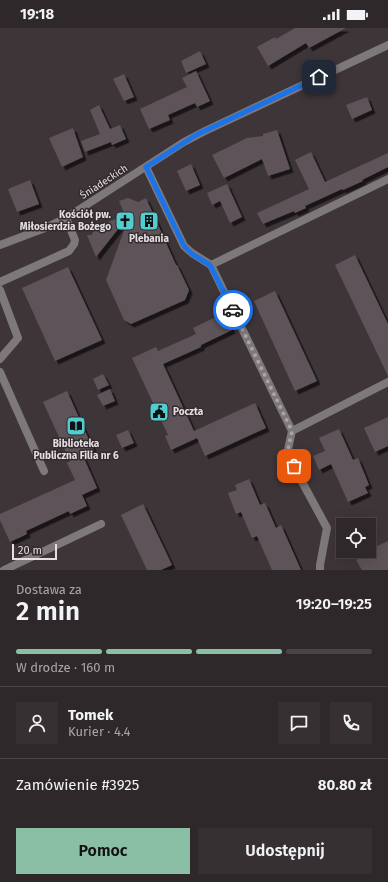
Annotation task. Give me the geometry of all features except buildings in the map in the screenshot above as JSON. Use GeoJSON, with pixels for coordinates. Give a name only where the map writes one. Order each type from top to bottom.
{"type":"FeatureCollection","features":[{"type":"Feature","properties":{"kind":"street","name":"Śniadeckich"},"geometry":{"type":"LineString","coordinates":[[0,245],[45,228],[66,218],[184,142],[205,131],[388,45]]}},
{"type":"Feature","properties":{"kind":"street"},"geometry":{"type":"LineString","coordinates":[[146,167],[184,246],[192,254],[210,265],[292,431],[287,454],[327,528],[320,570]]}},
{"type":"Feature","properties":{"kind":"street"},"geometry":{"type":"LineString","coordinates":[[210,265],[388,179]]}},
{"type":"Feature","properties":{"kind":"street"},"geometry":{"type":"LineString","coordinates":[[0,282],[69,251],[75,240],[66,218]]}},
{"type":"Feature","properties":{"kind":"street"},"geometry":{"type":"LineString","coordinates":[[0,290],[18,338],[0,359]]}},
{"type":"Feature","properties":{"kind":"street"},"geometry":{"type":"LineString","coordinates":[[0,372],[44,471]]}},
{"type":"Feature","properties":{"kind":"street"},"geometry":{"type":"LineString","coordinates":[[292,431],[388,382]]}},
{"type":"Feature","properties":{"kind":"street"},"geometry":{"type":"LineString","coordinates":[[4,570],[101,524]]}},
{"type":"Feature","properties":{"kind":"way so far"},"geometry":{"type":"LineString","coordinates":[[233,310],[292,431],[287,454],[294,466]]}},
{"type":"Feature","properties":{"kind":"place","name":"Kościół pw. Miłosierdzia Bożego"},"geometry":{"type":"Point","coordinates":[125,221]}},
{"type":"Feature","properties":{"kind":"place","name":"Plebania"},"geometry":{"type":"Point","coordinates":[149,221]}},
{"type":"Feature","properties":{"kind":"place","name":"Poczta"},"geometry":{"type":"Point","coordinates":[159,412]}},
{"type":"Feature","properties":{"kind":"place","name":"Biblioteka Publiczna Filia nr 6"},"geometry":{"type":"Point","coordinates":[76,426]}},
{"type":"Feature","properties":{"kind":"route"},"geometry":{"type":"LineString","coordinates":[[233,310],[210,265],[192,254],[184,246],[146,167],[196,135],[319,77]]}}]}
